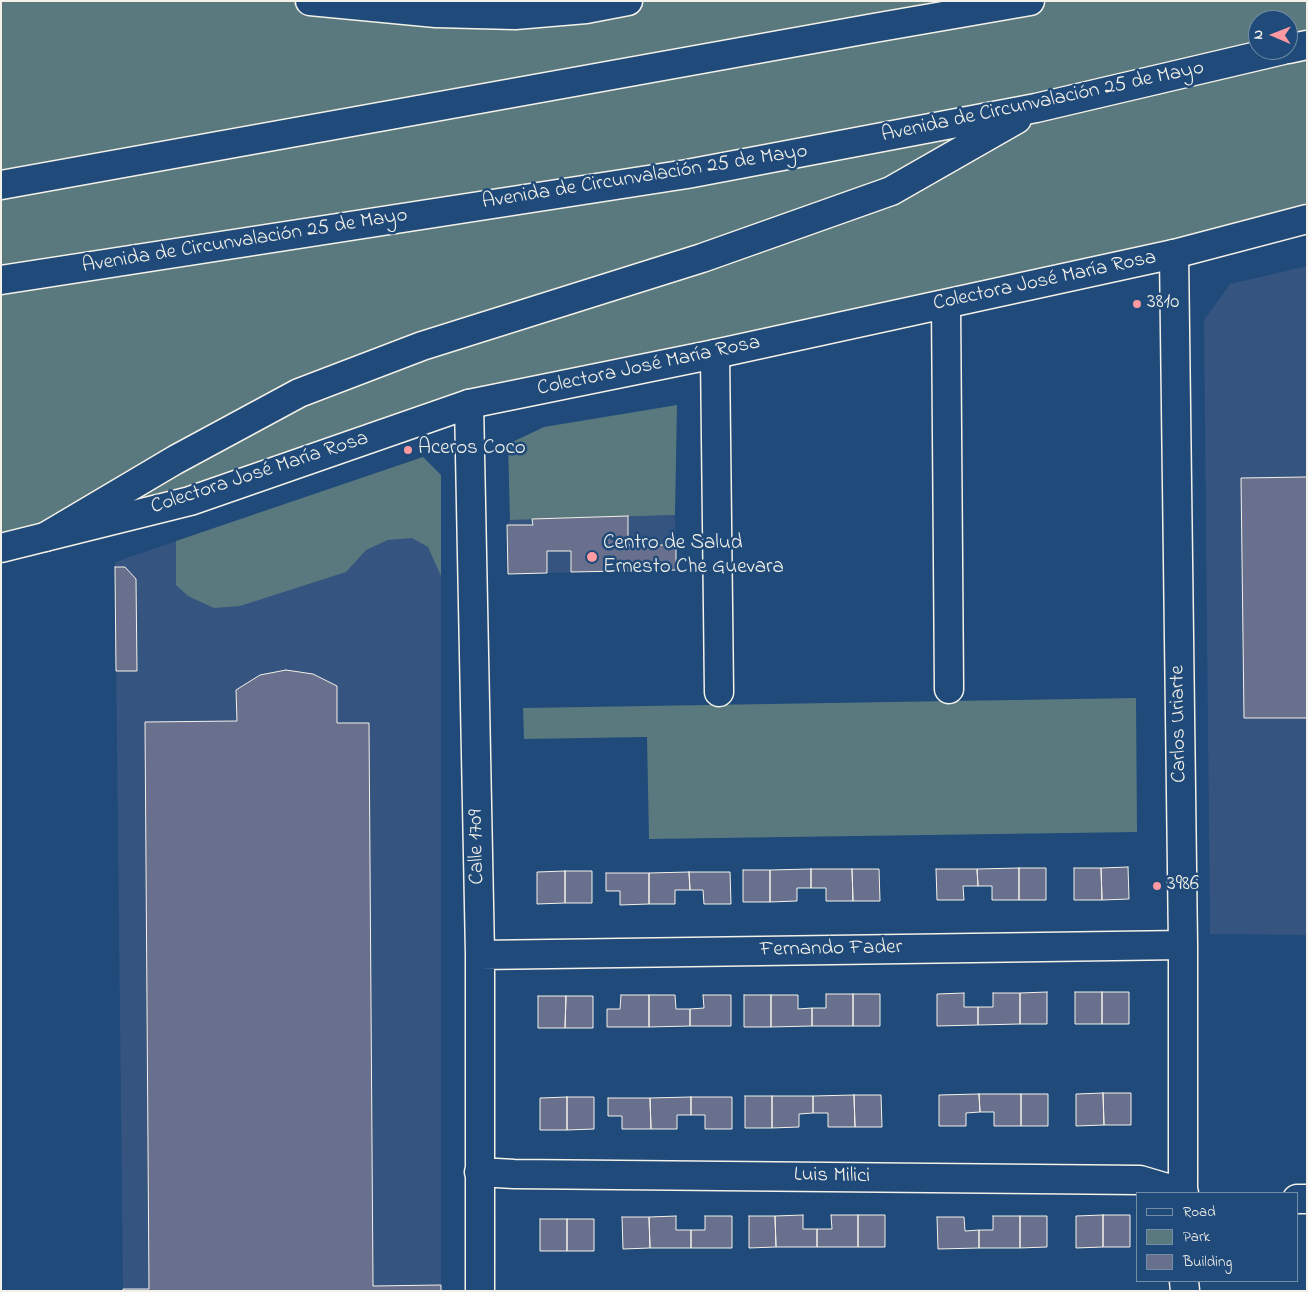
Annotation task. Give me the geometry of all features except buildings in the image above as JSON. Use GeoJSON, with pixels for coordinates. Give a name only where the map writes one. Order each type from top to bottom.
{"type":"FeatureCollection","features":[{"type":"Feature","properties":{"kind":"main road"},"geometry":{"type":"LineString","coordinates":[[310,1],[436,13],[516,15],[586,9],[628,1]]}},
{"type":"Feature","properties":{"kind":"main road"},"geometry":{"type":"LineString","coordinates":[[1,185],[1030,1]]}},
{"type":"Feature","properties":{"kind":"main road","name":"Avenida de Circunvalación 25 de Mayo"},"geometry":{"type":"LineString","coordinates":[[1,280],[687,174],[1036,108],[1248,58]]}},
{"type":"Feature","properties":{"kind":"main road"},"geometry":{"type":"LineString","coordinates":[[46,537],[175,460],[299,393],[422,346],[702,258],[891,192],[1036,108]]}},
{"type":"Feature","properties":{"kind":"main road","name":"Colectora José María Rosa"},"geometry":{"type":"LineString","coordinates":[[1,548],[190,501],[469,404],[716,354],[1174,254],[1307,219]]}},
{"type":"Feature","properties":{"kind":"main road","name":"Carlos Uriarte"},"geometry":{"type":"LineString","coordinates":[[1174,254],[1183,946],[1183,1192]]}},
{"type":"Feature","properties":{"kind":"main road"},"geometry":{"type":"LineString","coordinates":[[946,304],[949,689]]}},
{"type":"Feature","properties":{"kind":"main road"},"geometry":{"type":"LineString","coordinates":[[716,354],[719,692]]}},
{"type":"Feature","properties":{"kind":"main road","name":"Calle 1709"},"geometry":{"type":"LineString","coordinates":[[469,404],[480,955],[480,1291]]}},
{"type":"Feature","properties":{"kind":"main road","name":"Fernando Fader"},"geometry":{"type":"LineString","coordinates":[[480,955],[1183,946]]}},
{"type":"Feature","properties":{"kind":"main road","name":"Luis Milici"},"geometry":{"type":"LineString","coordinates":[[479,1172],[1140,1180],[1180,1192]]}},
{"type":"Feature","properties":{"kind":"shaded area"},"geometry":{"type":"Polygon","coordinates":[[[1307,266],[1307,935],[1210,934],[1204,320],[1230,284],[1307,266]]]}},
{"type":"Feature","properties":{"kind":"shaded area","name":"Aceros Coco"},"geometry":{"type":"Polygon","coordinates":[[[423,457],[441,475],[441,1291],[123,1291],[115,562],[423,457]]]}},
{"type":"Feature","properties":{"kind":"shaded area","name":"Centro de Salud Ernesto Che Guevara"},"geometry":{"type":"Polygon","coordinates":[[[675,515],[676,570],[508,574],[507,525],[510,520],[675,515]]]}},
{"type":"Feature","properties":{"kind":"green space"},"geometry":{"type":"Polygon","coordinates":[[[1,1],[1307,1],[1307,219],[469,404],[1,548],[1,1]]]}},
{"type":"Feature","properties":{"kind":"green space"},"geometry":{"type":"Polygon","coordinates":[[[677,405],[675,515],[510,520],[508,444],[544,427],[677,405]]]}},
{"type":"Feature","properties":{"kind":"green space"},"geometry":{"type":"Polygon","coordinates":[[[423,457],[441,475],[441,576],[428,547],[412,538],[388,540],[366,550],[346,572],[240,606],[214,608],[188,596],[176,585],[176,541],[423,457]]]}},
{"type":"Feature","properties":{"kind":"green space"},"geometry":{"type":"Polygon","coordinates":[[[1136,698],[1137,832],[649,839],[647,737],[524,739],[523,708],[1136,698]]]}},
{"type":"Feature","properties":{"kind":"place","name":"3810"},"geometry":{"type":"Point","coordinates":[1137,304]}},
{"type":"Feature","properties":{"kind":"place","name":"Aceros Coco"},"geometry":{"type":"Point","coordinates":[408,450]}},
{"type":"Feature","properties":{"kind":"place","name":"Centro de Salud Ernesto Che Guevara"},"geometry":{"type":"Point","coordinates":[592,557]}},
{"type":"Feature","properties":{"kind":"place","name":"3986"},"geometry":{"type":"Point","coordinates":[1157,886]}}]}
